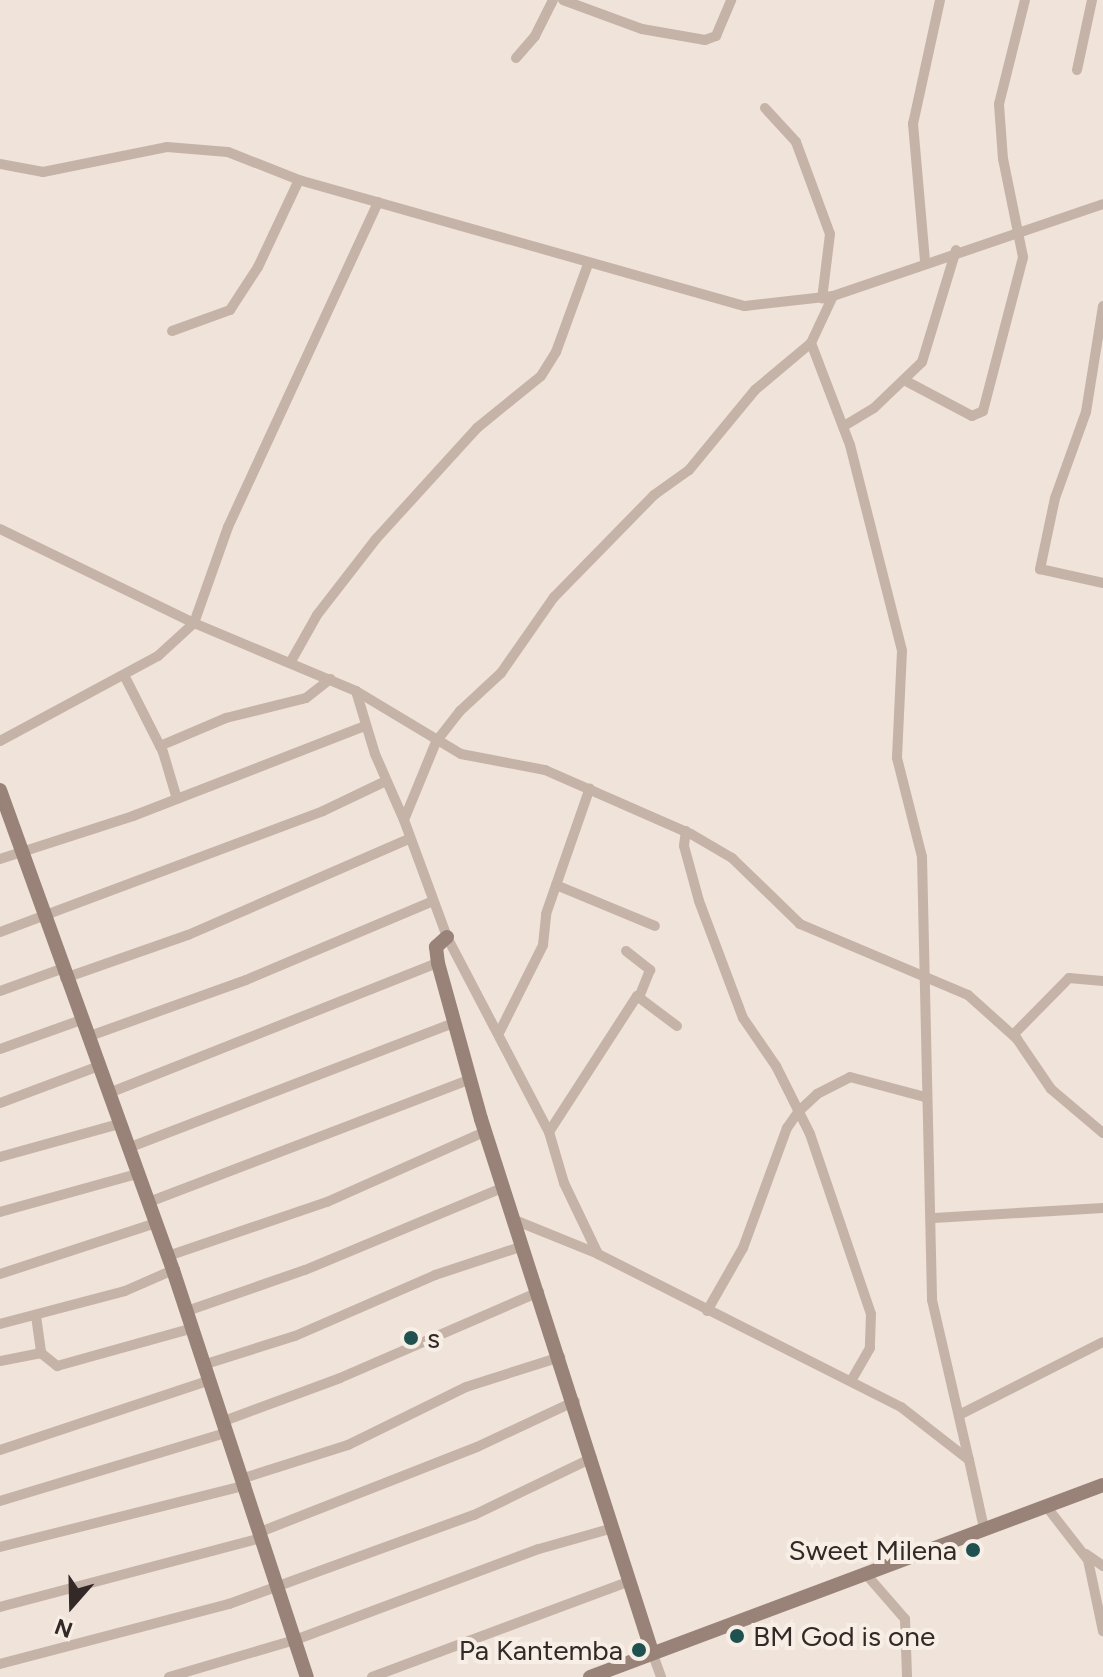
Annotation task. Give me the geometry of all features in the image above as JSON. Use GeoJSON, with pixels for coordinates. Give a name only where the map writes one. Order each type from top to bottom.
{"type":"FeatureCollection","features":[{"type":"Feature","properties":{"kind":"street"},"geometry":{"type":"LineString","coordinates":[[516,58],[553,0]]}},
{"type":"Feature","properties":{"kind":"street"},"geometry":{"type":"LineString","coordinates":[[563,0],[631,26],[705,40],[716,36],[731,0]]}},
{"type":"Feature","properties":{"kind":"street"},"geometry":{"type":"LineString","coordinates":[[925,261],[913,133],[940,0]]}},
{"type":"Feature","properties":{"kind":"street"},"geometry":{"type":"LineString","coordinates":[[904,380],[972,416],[983,411],[1020,273],[1019,231],[1003,159],[999,104],[1025,0]]}},
{"type":"Feature","properties":{"kind":"street"},"geometry":{"type":"LineString","coordinates":[[1077,70],[1092,0]]}},
{"type":"Feature","properties":{"kind":"street"},"geometry":{"type":"LineString","coordinates":[[404,820],[436,742],[501,673],[554,597],[654,495],[689,470],[741,403],[811,343],[827,298],[830,234],[796,142],[765,108]]}},
{"type":"Feature","properties":{"kind":"street"},"geometry":{"type":"LineString","coordinates":[[0,164],[43,172],[191,146],[228,152],[299,180],[497,232],[588,264],[745,306],[827,298],[956,250],[1103,204]]}},
{"type":"Feature","properties":{"kind":"street"},"geometry":{"type":"LineString","coordinates":[[172,331],[230,310],[263,258],[299,180]]}},
{"type":"Feature","properties":{"kind":"street"},"geometry":{"type":"LineString","coordinates":[[0,741],[172,647],[194,623],[228,527],[378,202]]}},
{"type":"Feature","properties":{"kind":"street"},"geometry":{"type":"LineString","coordinates":[[844,426],[904,380],[922,362],[956,250]]}},
{"type":"Feature","properties":{"kind":"street"},"geometry":{"type":"LineString","coordinates":[[290,663],[317,615],[387,527],[477,428],[541,376],[556,352],[588,264]]}},
{"type":"Feature","properties":{"kind":"street"},"geometry":{"type":"LineString","coordinates":[[1103,306],[1086,412],[1055,498],[1040,569],[1103,583]]}},
{"type":"Feature","properties":{"kind":"street"},"geometry":{"type":"LineString","coordinates":[[811,343],[844,426],[865,515],[881,552],[902,651],[897,758],[922,857],[925,1097],[934,1218],[935,1326],[984,1528]]}},
{"type":"Feature","properties":{"kind":"street"},"geometry":{"type":"LineString","coordinates":[[0,529],[194,623],[356,691],[436,742],[483,761],[545,770],[686,831],[732,858],[800,924],[923,973],[968,995],[1013,1035],[1038,1076],[1103,1133]]}},
{"type":"Feature","properties":{"kind":"street"},"geometry":{"type":"LineString","coordinates":[[124,675],[160,746],[177,799]]}},
{"type":"Feature","properties":{"kind":"street"},"geometry":{"type":"LineString","coordinates":[[160,746],[226,718],[306,698],[330,679]]}},
{"type":"Feature","properties":{"kind":"street"},"geometry":{"type":"LineString","coordinates":[[356,691],[365,726],[404,820],[431,902],[500,1031],[549,1132],[564,1183],[598,1254]]}},
{"type":"Feature","properties":{"kind":"street"},"geometry":{"type":"LineString","coordinates":[[0,859],[177,799],[365,726]]}},
{"type":"Feature","properties":{"kind":"street"},"geometry":{"type":"LineString","coordinates":[[0,932],[323,811],[386,781]]}},
{"type":"Feature","properties":{"kind":"street"},"geometry":{"type":"LineString","coordinates":[[500,1031],[543,945],[556,885],[590,788]]}},
{"type":"Feature","properties":{"kind":"street"},"geometry":{"type":"LineString","coordinates":[[0,790],[5,824],[20,852],[206,1364],[307,1677]]}},
{"type":"Feature","properties":{"kind":"street"},"geometry":{"type":"LineString","coordinates":[[686,831],[684,846],[699,901],[743,1018],[798,1112],[822,1164],[871,1314],[870,1348],[852,1379]]}},
{"type":"Feature","properties":{"kind":"street"},"geometry":{"type":"LineString","coordinates":[[0,991],[188,935],[409,839]]}},
{"type":"Feature","properties":{"kind":"street"},"geometry":{"type":"LineString","coordinates":[[556,885],[655,926]]}},
{"type":"Feature","properties":{"kind":"street"},"geometry":{"type":"LineString","coordinates":[[87,1037],[246,980],[431,902]]}},
{"type":"Feature","properties":{"kind":"street"},"geometry":{"type":"LineString","coordinates":[[447,937],[436,946],[438,963],[484,1132],[575,1401],[628,1582],[661,1677]]}},
{"type":"Feature","properties":{"kind":"street"},"geometry":{"type":"LineString","coordinates":[[549,1132],[640,995],[649,966],[626,951]]}},
{"type":"Feature","properties":{"kind":"street"},"geometry":{"type":"LineString","coordinates":[[109,1093],[438,963]]}},
{"type":"Feature","properties":{"kind":"street"},"geometry":{"type":"LineString","coordinates":[[1013,1035],[1069,978],[1103,981]]}},
{"type":"Feature","properties":{"kind":"street"},"geometry":{"type":"LineString","coordinates":[[640,995],[677,1026]]}},
{"type":"Feature","properties":{"kind":"street"},"geometry":{"type":"LineString","coordinates":[[0,1049],[81,1020]]}},
{"type":"Feature","properties":{"kind":"street"},"geometry":{"type":"LineString","coordinates":[[128,1148],[454,1023]]}},
{"type":"Feature","properties":{"kind":"street"},"geometry":{"type":"LineString","coordinates":[[0,1103],[99,1066]]}},
{"type":"Feature","properties":{"kind":"street"},"geometry":{"type":"LineString","coordinates":[[707,1311],[743,1248],[787,1128],[798,1112],[817,1094],[850,1077],[925,1097]]}},
{"type":"Feature","properties":{"kind":"street"},"geometry":{"type":"LineString","coordinates":[[149,1202],[471,1079]]}},
{"type":"Feature","properties":{"kind":"street"},"geometry":{"type":"LineString","coordinates":[[0,1157],[119,1124]]}},
{"type":"Feature","properties":{"kind":"street"},"geometry":{"type":"LineString","coordinates":[[0,1324],[125,1291],[170,1263],[327,1202],[484,1132]]}},
{"type":"Feature","properties":{"kind":"street"},"geometry":{"type":"LineString","coordinates":[[0,1212],[137,1174]]}},
{"type":"Feature","properties":{"kind":"street"},"geometry":{"type":"LineString","coordinates":[[187,1311],[305,1270],[502,1188]]}},
{"type":"Feature","properties":{"kind":"street"},"geometry":{"type":"LineString","coordinates":[[934,1218],[1103,1208]]}},
{"type":"Feature","properties":{"kind":"street"},"geometry":{"type":"LineString","coordinates":[[512,1219],[598,1254],[707,1311],[852,1379],[901,1407],[969,1460]]}},
{"type":"Feature","properties":{"kind":"street"},"geometry":{"type":"LineString","coordinates":[[0,1274],[156,1223]]}},
{"type":"Feature","properties":{"kind":"street"},"geometry":{"type":"LineString","coordinates":[[206,1364],[295,1336],[423,1280],[523,1246]]}},
{"type":"Feature","properties":{"kind":"street"},"geometry":{"type":"LineString","coordinates":[[0,1501],[226,1427],[539,1292]]}},
{"type":"Feature","properties":{"kind":"street"},"geometry":{"type":"LineString","coordinates":[[36,1316],[41,1353]]}},
{"type":"Feature","properties":{"kind":"street"},"geometry":{"type":"LineString","coordinates":[[0,1361],[41,1353],[61,1366],[193,1328]]}},
{"type":"Feature","properties":{"kind":"street"},"geometry":{"type":"LineString","coordinates":[[959,1415],[1103,1342]]}},
{"type":"Feature","properties":{"kind":"street"},"geometry":{"type":"LineString","coordinates":[[0,1547],[245,1482],[348,1445],[466,1387],[560,1357]]}},
{"type":"Feature","properties":{"kind":"street"},"geometry":{"type":"LineString","coordinates":[[0,1450],[210,1380]]}},
{"type":"Feature","properties":{"kind":"street"},"geometry":{"type":"LineString","coordinates":[[0,1607],[261,1535],[399,1479],[575,1401]]}},
{"type":"Feature","properties":{"kind":"street"},"geometry":{"type":"LineString","coordinates":[[0,1664],[162,1625],[278,1587],[474,1515],[592,1458]]}},
{"type":"Feature","properties":{"kind":"street"},"geometry":{"type":"LineString","coordinates":[[590,1677],[1103,1485]]}},
{"type":"Feature","properties":{"kind":"street"},"geometry":{"type":"LineString","coordinates":[[1046,1506],[1085,1553],[1103,1566]]}},
{"type":"Feature","properties":{"kind":"street"},"geometry":{"type":"LineString","coordinates":[[169,1677],[295,1640],[539,1549],[613,1528]]}},
{"type":"Feature","properties":{"kind":"street"},"geometry":{"type":"LineString","coordinates":[[1085,1553],[1103,1631]]}},
{"type":"Feature","properties":{"kind":"street"},"geometry":{"type":"LineString","coordinates":[[865,1573],[905,1619],[907,1677]]}},
{"type":"Feature","properties":{"kind":"street"},"geometry":{"type":"LineString","coordinates":[[372,1677],[628,1582]]}},
{"type":"Feature","properties":{"kind":"place","name":"s"},"geometry":{"type":"Point","coordinates":[411,1338]}},
{"type":"Feature","properties":{"kind":"place","name":"Sweet Milena"},"geometry":{"type":"Point","coordinates":[973,1550]}},
{"type":"Feature","properties":{"kind":"place","name":"BM God is one"},"geometry":{"type":"Point","coordinates":[737,1636]}},
{"type":"Feature","properties":{"kind":"place","name":"Pa Kantemba"},"geometry":{"type":"Point","coordinates":[639,1650]}}]}
